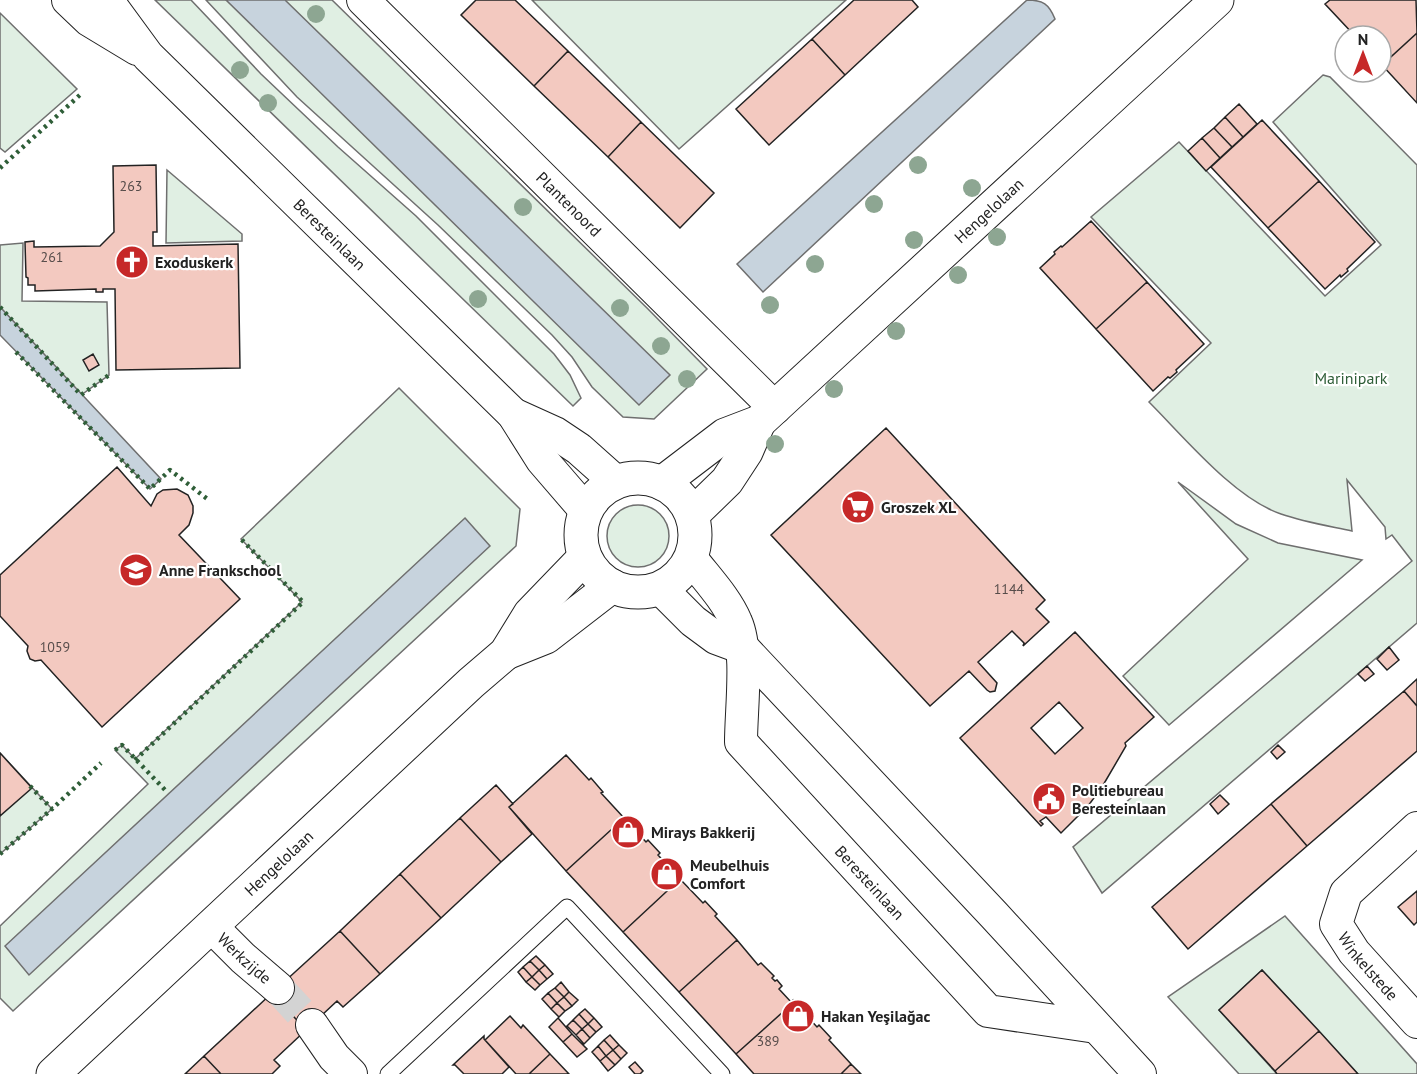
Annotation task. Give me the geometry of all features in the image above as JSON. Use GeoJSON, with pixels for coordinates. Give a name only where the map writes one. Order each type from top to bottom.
{"type":"FeatureCollection","features":[{"type":"Feature","properties":{"kind":"street","name":"Beresteinlaan"},"geometry":{"type":"LineString","coordinates":[[68,0],[89,20],[148,56]]}},
{"type":"Feature","properties":{"kind":"street","name":"Beresteinlaan"},"geometry":{"type":"LineString","coordinates":[[107,0],[148,56],[513,414],[542,460],[586,512]]}},
{"type":"Feature","properties":{"kind":"street","name":"Plantenoord"},"geometry":{"type":"LineString","coordinates":[[363,0],[767,415]]}},
{"type":"Feature","properties":{"kind":"street","name":"Hengelolaan"},"geometry":{"type":"LineString","coordinates":[[692,515],[727,481],[767,415],[1203,4]]}},
{"type":"Feature","properties":{"kind":"street","name":"Beresteinlaan"},"geometry":{"type":"LineString","coordinates":[[513,414],[555,433],[579,449],[616,482]]}},
{"type":"Feature","properties":{"kind":"street","name":"Hengelolaan"},"geometry":{"type":"LineString","coordinates":[[662,483],[725,435],[767,415]]}},
{"type":"Feature","properties":{"kind":"street"},"geometry":{"type":"LineString","coordinates":[[640,478],[662,483],[680,496],[692,515],[695,541],[690,558],[678,576],[660,588],[636,592],[612,586],[601,578],[585,557],[581,530],[586,512],[598,493],[616,482],[640,478]]}},
{"type":"Feature","properties":{"kind":"street","name":"Hengelolaan"},"geometry":{"type":"LineString","coordinates":[[53,1074],[471,683],[506,653],[530,614],[585,557]]}},
{"type":"Feature","properties":{"kind":"street","name":"Beresteinlaan"},"geometry":{"type":"LineString","coordinates":[[690,558],[737,624],[742,648],[741,742],[988,1011],[1096,1027]]}},
{"type":"Feature","properties":{"kind":"street","name":"Hengelolaan"},"geometry":{"type":"LineString","coordinates":[[506,653],[546,637],[612,586]]}},
{"type":"Feature","properties":{"kind":"street","name":"Beresteinlaan"},"geometry":{"type":"LineString","coordinates":[[660,588],[693,621],[716,638],[742,648],[994,915],[1136,1073]]}},
{"type":"Feature","properties":{"kind":"street","name":"Winkelstede"},"geometry":{"type":"LineString","coordinates":[[1417,828],[1346,893],[1336,924],[1354,952],[1417,1022]]}},
{"type":"Feature","properties":{"kind":"street","name":"Werkzijde"},"geometry":{"type":"LineString","coordinates":[[212,927],[278,988]]}},
{"type":"Feature","properties":{"kind":"street"},"geometry":{"type":"LineString","coordinates":[[312,1025],[334,1057],[351,1074]]}},
{"type":"Feature","properties":{"kind":"lane"},"geometry":{"type":"LineString","coordinates":[[388,1074],[567,907],[722,1074]]}},
{"type":"Feature","properties":{"kind":"green space"},"geometry":{"type":"Polygon","coordinates":[[[155,0],[191,0],[261,74],[338,147],[416,216],[554,354],[570,375],[581,398],[573,406],[155,0]]]}},
{"type":"Feature","properties":{"kind":"green space"},"geometry":{"type":"Polygon","coordinates":[[[206,0],[332,0],[707,369],[654,419],[623,417],[592,387],[572,357],[552,335],[438,225],[297,97],[206,0]]]}},
{"type":"Feature","properties":{"kind":"green space"},"geometry":{"type":"Polygon","coordinates":[[[532,0],[846,0],[679,149],[532,0]]]}},
{"type":"Feature","properties":{"kind":"green space"},"geometry":{"type":"Polygon","coordinates":[[[0,13],[77,89],[5,152],[0,148],[0,13]]]}},
{"type":"Feature","properties":{"kind":"green space","name":"Marinipark"},"geometry":{"type":"Polygon","coordinates":[[[1323,75],[1330,77],[1333,84],[1337,84],[1417,165],[1417,623],[1102,893],[1073,847],[1412,561],[1392,535],[1386,539],[1385,527],[1347,480],[1352,531],[1281,514],[1245,495],[1228,481],[1149,402],[1211,343],[1091,217],[1179,142],[1325,296],[1381,245],[1273,122],[1323,75]]]}},
{"type":"Feature","properties":{"kind":"green space"},"geometry":{"type":"Polygon","coordinates":[[[167,170],[242,234],[242,241],[166,243],[167,170]]]}},
{"type":"Feature","properties":{"kind":"green space"},"geometry":{"type":"Polygon","coordinates":[[[23,243],[22,301],[107,302],[109,375],[81,395],[0,307],[0,245],[23,243]]]}},
{"type":"Feature","properties":{"kind":"green space"},"geometry":{"type":"Polygon","coordinates":[[[399,388],[520,509],[516,546],[13,1011],[0,998],[0,926],[148,784],[115,750],[122,745],[135,759],[302,602],[241,539],[399,388]]]}},
{"type":"Feature","properties":{"kind":"green space"},"geometry":{"type":"Polygon","coordinates":[[[1178,482],[1236,524],[1278,543],[1362,560],[1169,725],[1123,676],[1248,559],[1178,482]]]}},
{"type":"Feature","properties":{"kind":"green space"},"geometry":{"type":"Polygon","coordinates":[[[638,505],[655,510],[660,514],[664,519],[669,536],[664,553],[660,558],[655,562],[638,567],[621,562],[616,558],[612,553],[607,536],[612,519],[616,514],[621,510],[638,505]]]}},
{"type":"Feature","properties":{"kind":"green space"},"geometry":{"type":"Polygon","coordinates":[[[0,753],[52,809],[0,854],[0,753]]]}},
{"type":"Feature","properties":{"kind":"green space"},"geometry":{"type":"Polygon","coordinates":[[[1285,916],[1417,1064],[1417,1074],[1358,1074],[1262,970],[1219,1010],[1277,1074],[1239,1074],[1168,997],[1285,916]]]}},
{"type":"Feature","properties":{"kind":"shaded area"},"geometry":{"type":"Polygon","coordinates":[[[226,0],[285,0],[670,375],[639,405],[226,0]]]}},
{"type":"Feature","properties":{"kind":"shaded area"},"geometry":{"type":"Polygon","coordinates":[[[1027,0],[1045,4],[1055,19],[763,292],[737,264],[1027,0]]]}},
{"type":"Feature","properties":{"kind":"shaded area"},"geometry":{"type":"Polygon","coordinates":[[[0,307],[161,479],[150,489],[0,335],[0,307]]]}},
{"type":"Feature","properties":{"kind":"shaded area"},"geometry":{"type":"Polygon","coordinates":[[[465,518],[490,546],[29,975],[5,946],[465,518]]]}},
{"type":"Feature","properties":{"kind":"building"},"geometry":{"type":"Polygon","coordinates":[[[476,0],[515,0],[568,51],[534,86],[461,15],[476,0]]]}},
{"type":"Feature","properties":{"kind":"building"},"geometry":{"type":"Polygon","coordinates":[[[854,0],[912,0],[918,7],[845,75],[812,39],[854,0]]]}},
{"type":"Feature","properties":{"kind":"building"},"geometry":{"type":"Polygon","coordinates":[[[1330,0],[1416,0],[1417,33],[1393,55],[1393,24],[1344,24],[1325,4],[1330,0]]]}},
{"type":"Feature","properties":{"kind":"building"},"geometry":{"type":"Polygon","coordinates":[[[1417,33],[1417,103],[1393,77],[1393,55],[1417,33]]]}},
{"type":"Feature","properties":{"kind":"building"},"geometry":{"type":"Polygon","coordinates":[[[812,39],[845,75],[769,145],[736,109],[812,39]]]}},
{"type":"Feature","properties":{"kind":"building"},"geometry":{"type":"Polygon","coordinates":[[[568,51],[641,122],[608,157],[534,86],[568,51]]]}},
{"type":"Feature","properties":{"kind":"building"},"geometry":{"type":"Polygon","coordinates":[[[1239,104],[1257,124],[1243,137],[1225,117],[1239,104]]]}},
{"type":"Feature","properties":{"kind":"building"},"geometry":{"type":"Polygon","coordinates":[[[1225,117],[1243,137],[1232,147],[1214,128],[1225,117]]]}},
{"type":"Feature","properties":{"kind":"building"},"geometry":{"type":"Polygon","coordinates":[[[1262,120],[1319,181],[1268,228],[1211,167],[1262,120]]]}},
{"type":"Feature","properties":{"kind":"building"},"geometry":{"type":"Polygon","coordinates":[[[641,122],[714,193],[680,228],[608,157],[641,122]]]}},
{"type":"Feature","properties":{"kind":"building"},"geometry":{"type":"Polygon","coordinates":[[[1214,128],[1232,147],[1220,158],[1202,138],[1214,128]]]}},
{"type":"Feature","properties":{"kind":"building"},"geometry":{"type":"Polygon","coordinates":[[[1202,138],[1220,158],[1206,171],[1188,151],[1202,138]]]}},
{"type":"Feature","properties":{"kind":"building","name":"Exoduskerk"},"geometry":{"type":"Polygon","coordinates":[[[156,165],[157,232],[153,232],[153,246],[238,244],[240,368],[116,370],[115,289],[103,289],[103,292],[96,292],[96,289],[35,291],[35,285],[28,285],[25,242],[34,241],[34,247],[100,246],[114,232],[113,166],[156,165]]]}},
{"type":"Feature","properties":{"kind":"building"},"geometry":{"type":"Polygon","coordinates":[[[1319,181],[1375,242],[1347,269],[1348,271],[1325,289],[1268,228],[1319,181]]]}},
{"type":"Feature","properties":{"kind":"building"},"geometry":{"type":"Polygon","coordinates":[[[1091,221],[1147,282],[1096,329],[1040,268],[1055,254],[1054,252],[1091,221]]]}},
{"type":"Feature","properties":{"kind":"building"},"geometry":{"type":"Polygon","coordinates":[[[1147,282],[1204,344],[1176,370],[1177,372],[1153,391],[1096,329],[1147,282]]]}},
{"type":"Feature","properties":{"kind":"building"},"geometry":{"type":"Polygon","coordinates":[[[93,354],[99,365],[89,371],[83,360],[93,354]]]}},
{"type":"Feature","properties":{"kind":"building"},"geometry":{"type":"Polygon","coordinates":[[[886,428],[1045,600],[1036,609],[1049,622],[1023,646],[1024,643],[1012,631],[978,662],[997,683],[995,691],[987,690],[969,671],[930,706],[771,535],[886,428]]]}},
{"type":"Feature","properties":{"kind":"building"},"geometry":{"type":"Polygon","coordinates":[[[117,467],[151,506],[157,494],[163,490],[177,489],[188,495],[193,506],[193,513],[189,525],[179,535],[240,599],[102,727],[41,660],[30,659],[28,646],[0,616],[0,575],[117,467]]]}},
{"type":"Feature","properties":{"kind":"building"},"geometry":{"type":"Polygon","coordinates":[[[1075,632],[1154,717],[1125,743],[1126,746],[1102,787],[1088,806],[1061,833],[1046,817],[1040,821],[1043,824],[1041,826],[960,738],[1075,632]],[[1059,702],[1031,728],[1055,754],[1083,728],[1059,702]]]}},
{"type":"Feature","properties":{"kind":"building"},"geometry":{"type":"Polygon","coordinates":[[[1389,647],[1399,660],[1387,670],[1377,659],[1389,647]]]}},
{"type":"Feature","properties":{"kind":"building"},"geometry":{"type":"Polygon","coordinates":[[[1367,666],[1374,674],[1365,681],[1358,674],[1367,666]]]}},
{"type":"Feature","properties":{"kind":"building"},"geometry":{"type":"Polygon","coordinates":[[[1417,679],[1417,706],[1404,691],[1417,679]]]}},
{"type":"Feature","properties":{"kind":"building"},"geometry":{"type":"Polygon","coordinates":[[[1404,691],[1417,706],[1417,751],[1307,846],[1271,804],[1404,691]]]}},
{"type":"Feature","properties":{"kind":"building"},"geometry":{"type":"Polygon","coordinates":[[[1278,745],[1285,752],[1277,759],[1271,752],[1278,745]]]}},
{"type":"Feature","properties":{"kind":"building"},"geometry":{"type":"Polygon","coordinates":[[[0,753],[32,788],[0,816],[0,753]]]}},
{"type":"Feature","properties":{"kind":"building"},"geometry":{"type":"Polygon","coordinates":[[[566,755],[589,780],[591,778],[603,792],[601,793],[624,818],[566,871],[509,807],[566,755]]]}},
{"type":"Feature","properties":{"kind":"building"},"geometry":{"type":"Polygon","coordinates":[[[496,785],[513,804],[509,807],[532,834],[501,862],[460,818],[496,785]]]}},
{"type":"Feature","properties":{"kind":"building"},"geometry":{"type":"Polygon","coordinates":[[[1220,795],[1229,804],[1218,814],[1210,804],[1220,795]]]}},
{"type":"Feature","properties":{"kind":"building"},"geometry":{"type":"Polygon","coordinates":[[[1271,804],[1307,846],[1188,949],[1152,907],[1271,804]]]}},
{"type":"Feature","properties":{"kind":"building"},"geometry":{"type":"Polygon","coordinates":[[[460,818],[501,862],[441,918],[400,874],[460,818]]]}},
{"type":"Feature","properties":{"kind":"building"},"geometry":{"type":"Polygon","coordinates":[[[624,818],[646,842],[648,840],[660,853],[658,855],[680,879],[623,932],[566,871],[624,818]]]}},
{"type":"Feature","properties":{"kind":"building"},"geometry":{"type":"Polygon","coordinates":[[[400,874],[441,918],[380,974],[340,931],[400,874]]]}},
{"type":"Feature","properties":{"kind":"building"},"geometry":{"type":"Polygon","coordinates":[[[680,879],[703,903],[705,901],[737,940],[679,992],[623,932],[680,879]]]}},
{"type":"Feature","properties":{"kind":"building"},"geometry":{"type":"Polygon","coordinates":[[[1417,891],[1417,922],[1414,925],[1398,907],[1417,891]]]}},
{"type":"Feature","properties":{"kind":"building"},"geometry":{"type":"Polygon","coordinates":[[[340,931],[380,974],[343,1007],[337,1001],[306,1030],[272,993],[340,931]]]}},
{"type":"Feature","properties":{"kind":"building"},"geometry":{"type":"Polygon","coordinates":[[[737,940],[758,965],[761,963],[774,976],[772,978],[782,986],[779,989],[791,1002],[793,1000],[794,1002],[736,1054],[679,992],[737,940]]]}},
{"type":"Feature","properties":{"kind":"building"},"geometry":{"type":"Polygon","coordinates":[[[536,956],[545,965],[539,970],[530,961],[536,956]]]}},
{"type":"Feature","properties":{"kind":"building"},"geometry":{"type":"Polygon","coordinates":[[[530,961],[539,970],[532,977],[523,967],[530,961]]]}},
{"type":"Feature","properties":{"kind":"building"},"geometry":{"type":"Polygon","coordinates":[[[545,965],[553,974],[547,979],[539,970],[545,965]]]}},
{"type":"Feature","properties":{"kind":"building"},"geometry":{"type":"Polygon","coordinates":[[[523,967],[532,977],[526,982],[518,972],[523,967]]]}},
{"type":"Feature","properties":{"kind":"building"},"geometry":{"type":"Polygon","coordinates":[[[539,970],[547,979],[540,985],[532,977],[539,970]]]}},
{"type":"Feature","properties":{"kind":"building"},"geometry":{"type":"Polygon","coordinates":[[[1262,970],[1319,1031],[1275,1071],[1219,1010],[1262,970]]]}},
{"type":"Feature","properties":{"kind":"building"},"geometry":{"type":"Polygon","coordinates":[[[532,977],[540,985],[535,990],[526,982],[532,977]]]}},
{"type":"Feature","properties":{"kind":"building"},"geometry":{"type":"Polygon","coordinates":[[[561,982],[569,992],[564,997],[555,988],[561,982]]]}},
{"type":"Feature","properties":{"kind":"building"},"geometry":{"type":"Polygon","coordinates":[[[555,988],[564,997],[557,1003],[548,993],[555,988]]]}},
{"type":"Feature","properties":{"kind":"building"},"geometry":{"type":"Polygon","coordinates":[[[569,992],[578,1000],[572,1006],[564,997],[569,992]]]}},
{"type":"Feature","properties":{"kind":"building"},"geometry":{"type":"Polygon","coordinates":[[[272,993],[306,1030],[274,1060],[280,1066],[272,1074],[221,1074],[204,1056],[272,993]]]}},
{"type":"Feature","properties":{"kind":"building"},"geometry":{"type":"Polygon","coordinates":[[[548,993],[557,1003],[551,1009],[542,999],[548,993]]]}},
{"type":"Feature","properties":{"kind":"building"},"geometry":{"type":"Polygon","coordinates":[[[564,997],[572,1006],[565,1011],[557,1003],[564,997]]]}},
{"type":"Feature","properties":{"kind":"building"},"geometry":{"type":"Polygon","coordinates":[[[794,1002],[817,1027],[819,1025],[831,1038],[829,1040],[851,1064],[841,1074],[754,1074],[736,1054],[794,1002]]]}},
{"type":"Feature","properties":{"kind":"building"},"geometry":{"type":"Polygon","coordinates":[[[557,1003],[565,1011],[559,1017],[551,1009],[557,1003]]]}},
{"type":"Feature","properties":{"kind":"building"},"geometry":{"type":"Polygon","coordinates":[[[585,1009],[594,1018],[588,1024],[579,1014],[585,1009]]]}},
{"type":"Feature","properties":{"kind":"building"},"geometry":{"type":"Polygon","coordinates":[[[579,1014],[588,1024],[582,1029],[573,1020],[579,1014]]]}},
{"type":"Feature","properties":{"kind":"building"},"geometry":{"type":"Polygon","coordinates":[[[510,1016],[521,1028],[523,1025],[550,1054],[529,1074],[516,1074],[485,1040],[510,1016]]]}},
{"type":"Feature","properties":{"kind":"building"},"geometry":{"type":"Polygon","coordinates":[[[558,1018],[572,1034],[563,1042],[549,1027],[558,1018]]]}},
{"type":"Feature","properties":{"kind":"building"},"geometry":{"type":"Polygon","coordinates":[[[594,1018],[602,1027],[596,1032],[588,1024],[594,1018]]]}},
{"type":"Feature","properties":{"kind":"building"},"geometry":{"type":"Polygon","coordinates":[[[573,1020],[582,1029],[576,1035],[567,1026],[573,1020]]]}},
{"type":"Feature","properties":{"kind":"building"},"geometry":{"type":"Polygon","coordinates":[[[588,1024],[596,1032],[590,1038],[582,1029],[588,1024]]]}},
{"type":"Feature","properties":{"kind":"building"},"geometry":{"type":"Polygon","coordinates":[[[582,1029],[590,1038],[584,1044],[576,1035],[582,1029]]]}},
{"type":"Feature","properties":{"kind":"building"},"geometry":{"type":"Polygon","coordinates":[[[1319,1031],[1358,1074],[1277,1074],[1275,1071],[1319,1031]]]}},
{"type":"Feature","properties":{"kind":"building"},"geometry":{"type":"Polygon","coordinates":[[[572,1034],[587,1049],[577,1057],[563,1042],[572,1034]]]}},
{"type":"Feature","properties":{"kind":"building"},"geometry":{"type":"Polygon","coordinates":[[[610,1035],[619,1045],[613,1050],[604,1040],[610,1035]]]}},
{"type":"Feature","properties":{"kind":"building"},"geometry":{"type":"Polygon","coordinates":[[[484,1036],[484,1039],[509,1067],[502,1074],[464,1074],[453,1065],[484,1036]]]}},
{"type":"Feature","properties":{"kind":"building"},"geometry":{"type":"Polygon","coordinates":[[[604,1040],[613,1050],[606,1056],[598,1046],[604,1040]]]}},
{"type":"Feature","properties":{"kind":"building"},"geometry":{"type":"Polygon","coordinates":[[[619,1045],[627,1053],[621,1059],[613,1050],[619,1045]]]}},
{"type":"Feature","properties":{"kind":"building"},"geometry":{"type":"Polygon","coordinates":[[[598,1046],[606,1056],[600,1061],[592,1052],[598,1046]]]}},
{"type":"Feature","properties":{"kind":"building"},"geometry":{"type":"Polygon","coordinates":[[[613,1050],[621,1059],[615,1065],[606,1056],[613,1050]]]}},
{"type":"Feature","properties":{"kind":"building"},"geometry":{"type":"Polygon","coordinates":[[[550,1054],[569,1074],[529,1074],[550,1054]]]}},
{"type":"Feature","properties":{"kind":"building"},"geometry":{"type":"Polygon","coordinates":[[[204,1056],[221,1074],[185,1074],[204,1056]]]}},
{"type":"Feature","properties":{"kind":"building"},"geometry":{"type":"Polygon","coordinates":[[[606,1056],[615,1065],[608,1071],[600,1061],[606,1056]]]}},
{"type":"Feature","properties":{"kind":"building"},"geometry":{"type":"Polygon","coordinates":[[[635,1062],[643,1071],[640,1074],[635,1074],[629,1067],[635,1062]]]}},
{"type":"Feature","properties":{"kind":"building"},"geometry":{"type":"Polygon","coordinates":[[[851,1064],[861,1074],[841,1074],[851,1064]]]}},
{"type":"Feature","properties":{"kind":"tunnel"},"geometry":{"type":"LineString","coordinates":[[278,988],[312,1025]]}},
{"type":"Feature","properties":{"kind":"hedge"},"geometry":{"type":"LineString","coordinates":[[0,168],[81,94]]}},
{"type":"Feature","properties":{"kind":"hedge"},"geometry":{"type":"LineString","coordinates":[[0,307],[81,395],[109,375]]}},
{"type":"Feature","properties":{"kind":"hedge"},"geometry":{"type":"LineString","coordinates":[[16,352],[150,489],[170,470],[210,501]]}},
{"type":"Feature","properties":{"kind":"hedge"},"geometry":{"type":"LineString","coordinates":[[135,760],[303,602],[241,539]]}},
{"type":"Feature","properties":{"kind":"hedge"},"geometry":{"type":"LineString","coordinates":[[115,750],[122,745],[168,793]]}},
{"type":"Feature","properties":{"kind":"hedge"},"geometry":{"type":"LineString","coordinates":[[30,786],[52,809],[101,763]]}},
{"type":"Feature","properties":{"kind":"hedge"},"geometry":{"type":"LineString","coordinates":[[0,854],[52,809]]}},
{"type":"Feature","properties":{"kind":"place","name":"Exoduskerk"},"geometry":{"type":"Point","coordinates":[132,262]}},
{"type":"Feature","properties":{"kind":"place","name":"Groszek XL"},"geometry":{"type":"Point","coordinates":[858,507]}},
{"type":"Feature","properties":{"kind":"place","name":"Anne Frankschool"},"geometry":{"type":"Point","coordinates":[136,570]}},
{"type":"Feature","properties":{"kind":"place","name":"Politiebureau Beresteinlaan"},"geometry":{"type":"Point","coordinates":[1049,799]}},
{"type":"Feature","properties":{"kind":"place","name":"Mirays Bakkerij"},"geometry":{"type":"Point","coordinates":[628,832]}},
{"type":"Feature","properties":{"kind":"place","name":"Meubelhuis Comfort"},"geometry":{"type":"Point","coordinates":[667,874]}},
{"type":"Feature","properties":{"kind":"place","name":"Hakan Yeşilağac"},"geometry":{"type":"Point","coordinates":[798,1016]}}]}
